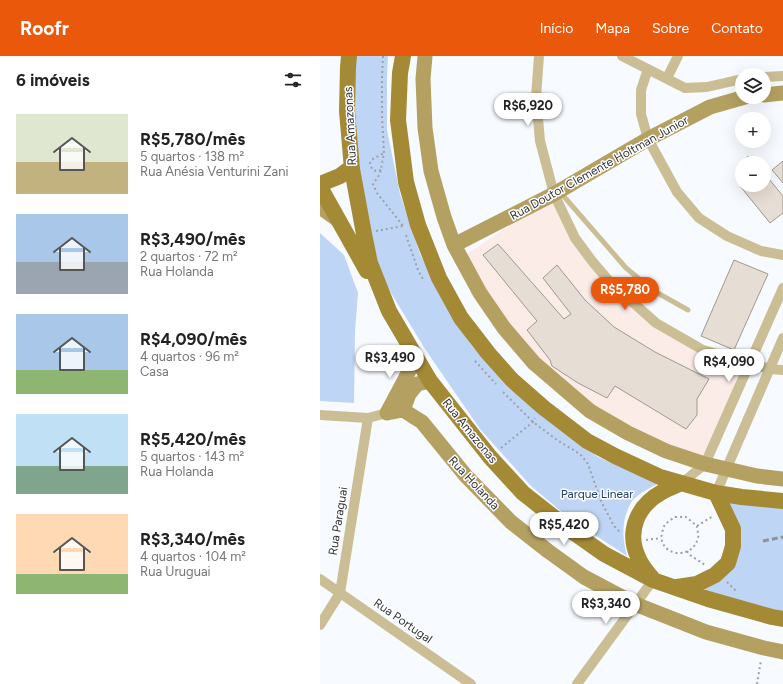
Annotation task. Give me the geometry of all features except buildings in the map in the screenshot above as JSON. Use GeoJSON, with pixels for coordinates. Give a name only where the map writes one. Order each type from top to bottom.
{"type":"FeatureCollection","features":[{"type":"Feature","properties":{"kind":"main road","name":"Rua Amazonas"},"geometry":{"type":"LineString","coordinates":[[349,56],[347,111],[352,167],[370,263],[389,311],[430,381],[490,457],[523,493],[570,530],[604,554],[653,580],[708,599],[783,619]]}},
{"type":"Feature","properties":{"kind":"main road"},"geometry":{"type":"LineString","coordinates":[[403,56],[400,73],[398,120],[406,182],[418,225],[439,278],[461,318],[488,353],[512,380],[544,408],[587,441],[616,456],[654,474],[716,493],[783,501]]}},
{"type":"Feature","properties":{"kind":"main road"},"geometry":{"type":"LineString","coordinates":[[352,167],[340,176],[320,185],[389,311]]}},
{"type":"Feature","properties":{"kind":"main road"},"geometry":{"type":"LineString","coordinates":[[653,580],[638,558],[633,542],[633,531],[638,515],[648,502],[662,492],[682,483]]}},
{"type":"Feature","properties":{"kind":"main road"},"geometry":{"type":"LineString","coordinates":[[676,588],[697,584],[715,575],[728,562],[733,546],[733,529],[716,493]]}},
{"type":"Feature","properties":{"kind":"street"},"geometry":{"type":"LineString","coordinates":[[425,56],[423,79],[425,128],[430,171],[454,245],[480,293],[504,328],[534,363],[590,411],[628,433],[666,451],[706,464],[757,476],[783,479]]}},
{"type":"Feature","properties":{"kind":"street"},"geometry":{"type":"LineString","coordinates":[[539,56],[536,96],[540,141],[557,193],[575,238],[592,261],[608,281],[656,323],[703,350],[770,369],[783,370]]}},
{"type":"Feature","properties":{"kind":"street"},"geometry":{"type":"LineString","coordinates":[[622,56],[685,88],[707,87],[735,81]]}},
{"type":"Feature","properties":{"kind":"street"},"geometry":{"type":"LineString","coordinates":[[667,78],[678,56]]}},
{"type":"Feature","properties":{"kind":"street"},"geometry":{"type":"LineString","coordinates":[[648,69],[641,90],[641,114],[648,139],[677,192],[699,218],[727,236],[762,251],[783,255]]}},
{"type":"Feature","properties":{"kind":"street"},"geometry":{"type":"LineString","coordinates":[[771,77],[783,76]]}},
{"type":"Feature","properties":{"kind":"street"},"geometry":{"type":"LineString","coordinates":[[771,94],[783,93]]}},
{"type":"Feature","properties":{"kind":"street","name":"Rua Doutor Clemente Holtman Junior"},"geometry":{"type":"LineString","coordinates":[[454,245],[557,193],[648,139],[710,107],[735,100]]}},
{"type":"Feature","properties":{"kind":"street"},"geometry":{"type":"LineString","coordinates":[[320,207],[338,220]]}},
{"type":"Feature","properties":{"kind":"street"},"geometry":{"type":"LineString","coordinates":[[682,483],[706,464],[783,288]]}},
{"type":"Feature","properties":{"kind":"street"},"geometry":{"type":"LineString","coordinates":[[716,493],[783,338]]}},
{"type":"Feature","properties":{"kind":"street"},"geometry":{"type":"LineString","coordinates":[[387,413],[404,383],[416,357]]}},
{"type":"Feature","properties":{"kind":"street"},"geometry":{"type":"LineString","coordinates":[[320,415],[368,418],[403,410],[409,394],[417,384],[430,381]]}},
{"type":"Feature","properties":{"kind":"street","name":"Rua Holanda"},"geometry":{"type":"LineString","coordinates":[[403,410],[422,422],[466,476],[511,522],[584,577],[635,604],[706,632],[783,652]]}},
{"type":"Feature","properties":{"kind":"street","name":"Rua Paraguai"},"geometry":{"type":"LineString","coordinates":[[320,624],[340,593],[368,418]]}},
{"type":"Feature","properties":{"kind":"street","name":"Rua Portugal"},"geometry":{"type":"LineString","coordinates":[[320,579],[472,684]]}},
{"type":"Feature","properties":{"kind":"street"},"geometry":{"type":"LineString","coordinates":[[577,684],[653,580]]}},
{"type":"Feature","properties":{"kind":"lane"},"geometry":{"type":"LineString","coordinates":[[557,193],[626,268],[654,291],[688,310]]}},
{"type":"Feature","properties":{"kind":"path"},"geometry":{"type":"LineString","coordinates":[[381,170],[376,171],[372,169],[370,163],[373,159],[384,153]]}},
{"type":"Feature","properties":{"kind":"path"},"geometry":{"type":"LineString","coordinates":[[364,234],[403,226],[418,225]]}},
{"type":"Feature","properties":{"kind":"path"},"geometry":{"type":"LineString","coordinates":[[490,457],[533,422],[544,408]]}},
{"type":"Feature","properties":{"kind":"path"},"geometry":{"type":"LineString","coordinates":[[697,526],[724,510]]}},
{"type":"Feature","properties":{"kind":"path"},"geometry":{"type":"LineString","coordinates":[[675,517],[686,517],[697,526],[699,537],[694,547],[683,553],[672,552],[665,547],[661,538],[664,525],[675,517]]}},
{"type":"Feature","properties":{"kind":"path"},"geometry":{"type":"LineString","coordinates":[[687,551],[690,555],[722,576],[739,595]]}},
{"type":"Feature","properties":{"kind":"path"},"geometry":{"type":"LineString","coordinates":[[757,684],[764,648]]}},
{"type":"Feature","properties":{"kind":"shaded area"},"geometry":{"type":"Polygon","coordinates":[[[554,196],[573,238],[655,325],[747,364],[704,462],[591,410],[505,327],[465,255],[554,196]]]}},
{"type":"Feature","properties":{"kind":"green space","name":"Parque Linear"},"geometry":{"type":"Polygon","coordinates":[[[354,56],[388,56],[387,130],[400,194],[420,254],[448,307],[472,346],[507,387],[551,423],[598,457],[659,483],[638,496],[630,505],[624,521],[624,544],[627,556],[569,518],[531,486],[480,429],[425,349],[382,278],[373,243],[361,182],[354,109],[354,56]]]}},
{"type":"Feature","properties":{"kind":"green space"},"geometry":{"type":"Polygon","coordinates":[[[320,233],[344,255],[358,293],[355,331],[354,403],[320,401],[320,233]]]}},
{"type":"Feature","properties":{"kind":"green space"},"geometry":{"type":"Polygon","coordinates":[[[720,498],[783,508],[783,613],[684,589],[730,562],[720,498]]]}},
{"type":"Feature","properties":{"kind":"railway"},"geometry":{"type":"LineString","coordinates":[[763,541],[783,537]]}}]}
